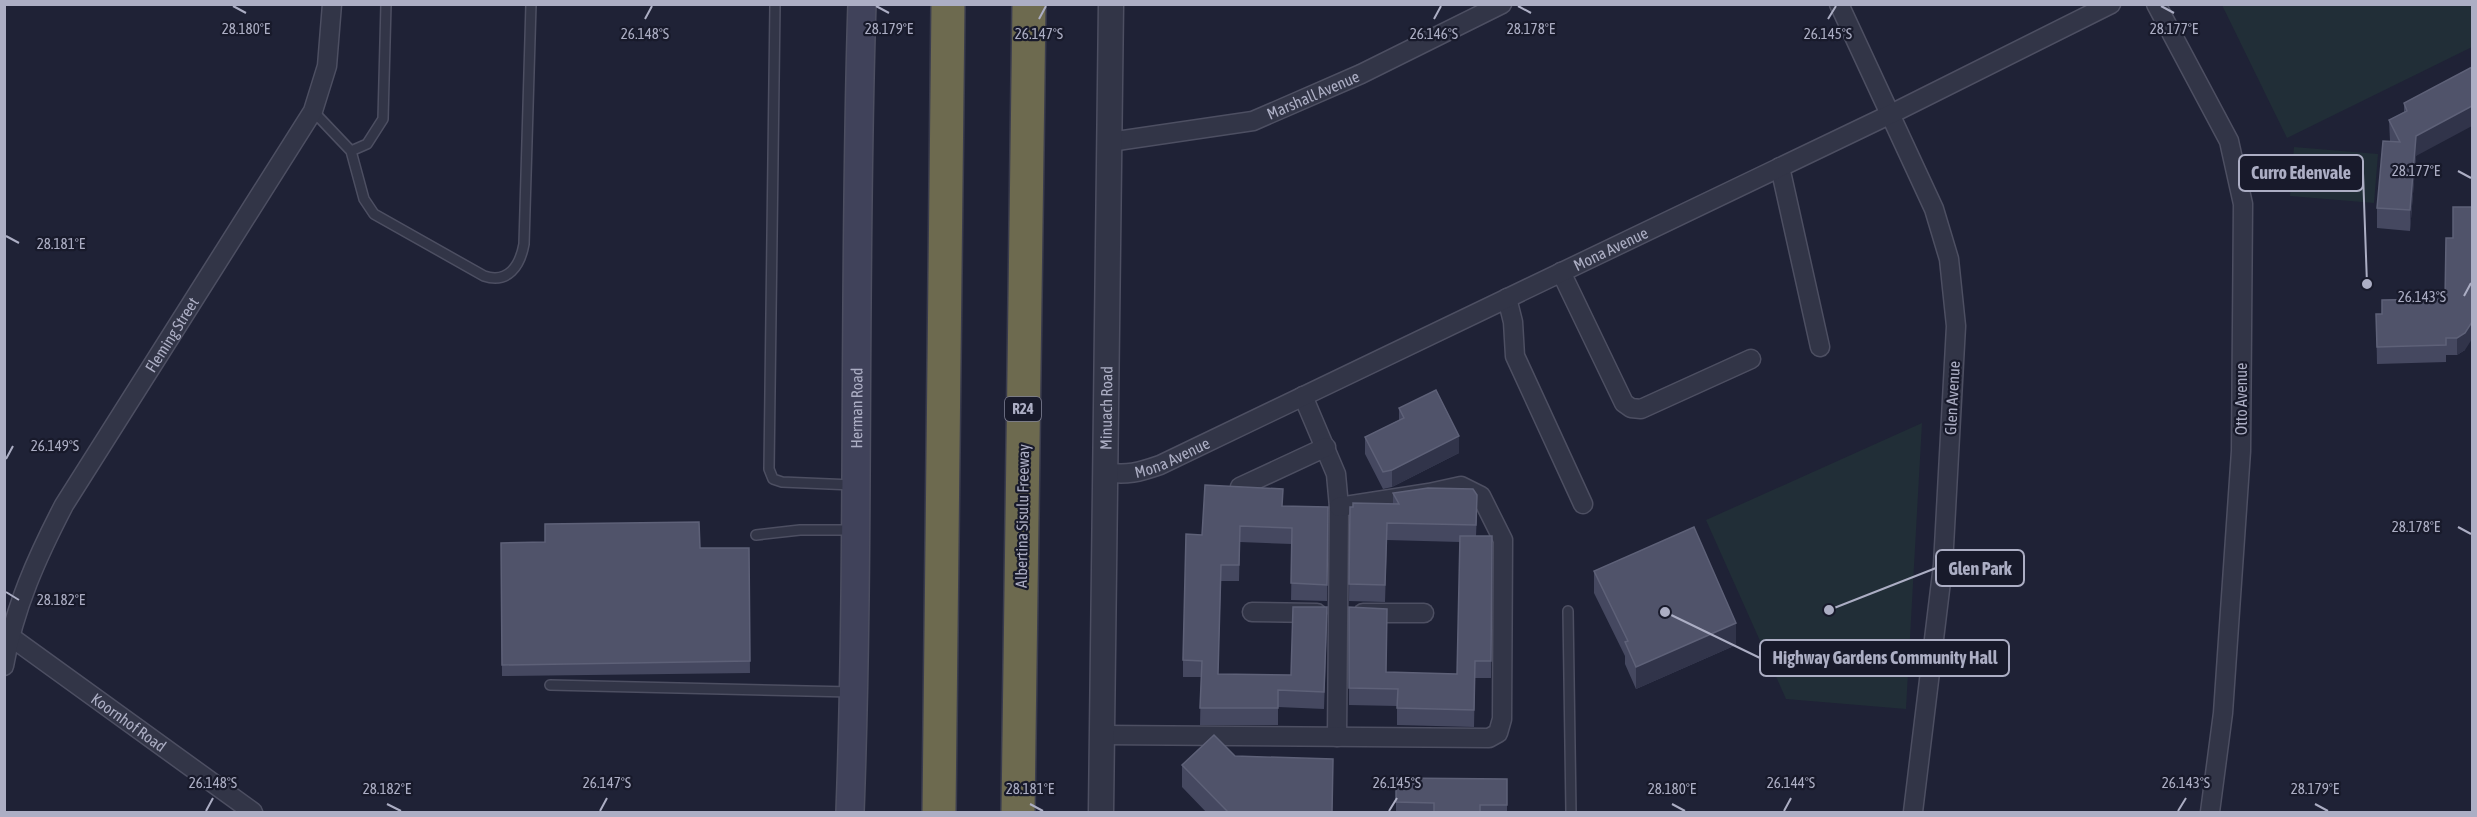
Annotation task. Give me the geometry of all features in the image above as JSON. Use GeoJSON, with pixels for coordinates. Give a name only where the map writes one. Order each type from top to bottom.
{"type":"FeatureCollection","features":[{"type":"Feature","properties":{"kind":"highway"},"geometry":{"type":"LineString","coordinates":[[939,813],[948,4]]}},
{"type":"Feature","properties":{"kind":"highway","name":"Albertina Sisulu Freeway"},"geometry":{"type":"LineString","coordinates":[[1018,813],[1029,4]]}},
{"type":"Feature","properties":{"kind":"main road","name":"Herman Road"},"geometry":{"type":"LineString","coordinates":[[850,813],[855,692],[854,485],[862,4]]}},
{"type":"Feature","properties":{"kind":"street","name":"Fleming Street"},"geometry":{"type":"LineString","coordinates":[[4,666],[7,634],[33,565],[64,505],[313,111],[327,66],[332,4]]}},
{"type":"Feature","properties":{"kind":"street","name":"Minuach Road"},"geometry":{"type":"LineString","coordinates":[[1101,813],[1111,4]]}},
{"type":"Feature","properties":{"kind":"street","name":"Marshall Avenue"},"geometry":{"type":"LineString","coordinates":[[1110,142],[1253,121],[1361,74],[1470,11],[1502,4]]}},
{"type":"Feature","properties":{"kind":"street","name":"Glen Avenue"},"geometry":{"type":"LineString","coordinates":[[1839,4],[1934,209],[1949,259],[1956,326],[1942,565],[1913,813]]}},
{"type":"Feature","properties":{"kind":"street","name":"Mona Avenue"},"geometry":{"type":"LineString","coordinates":[[1105,472],[1122,475],[1146,470],[1891,114],[2111,4]]}},
{"type":"Feature","properties":{"kind":"street","name":"Otto Avenue"},"geometry":{"type":"LineString","coordinates":[[2156,4],[2229,141],[2242,204],[2241,451],[2223,713],[2210,813]]}},
{"type":"Feature","properties":{"kind":"street"},"geometry":{"type":"LineString","coordinates":[[1780,167],[1820,347]]}},
{"type":"Feature","properties":{"kind":"street"},"geometry":{"type":"LineString","coordinates":[[1561,272],[1624,403],[1631,408],[1641,409],[1751,359]]}},
{"type":"Feature","properties":{"kind":"street"},"geometry":{"type":"LineString","coordinates":[[1507,298],[1513,322],[1515,356],[1583,504]]}},
{"type":"Feature","properties":{"kind":"street"},"geometry":{"type":"LineString","coordinates":[[1303,396],[1336,474],[1339,507],[1337,738]]}},
{"type":"Feature","properties":{"kind":"street"},"geometry":{"type":"LineString","coordinates":[[1240,488],[1326,447]]}},
{"type":"Feature","properties":{"kind":"street"},"geometry":{"type":"LineString","coordinates":[[1102,735],[1337,738],[1494,737],[1498,733],[1502,719],[1503,540],[1481,496],[1461,486],[1339,507]]}},
{"type":"Feature","properties":{"kind":"street"},"geometry":{"type":"LineString","coordinates":[[1252,612],[1424,613]]}},
{"type":"Feature","properties":{"kind":"street","name":"Koornhof Road"},"geometry":{"type":"LineString","coordinates":[[7,634],[253,813]]}},
{"type":"Feature","properties":{"kind":"lane"},"geometry":{"type":"LineString","coordinates":[[351,151],[367,144],[383,119],[386,4]]}},
{"type":"Feature","properties":{"kind":"lane"},"geometry":{"type":"LineString","coordinates":[[313,111],[351,151],[364,199],[374,214],[484,276],[494,279],[505,277],[522,256],[524,244],[531,4]]}},
{"type":"Feature","properties":{"kind":"lane"},"geometry":{"type":"LineString","coordinates":[[775,4],[769,469],[771,476],[778,481],[808,485],[854,485]]}},
{"type":"Feature","properties":{"kind":"lane"},"geometry":{"type":"LineString","coordinates":[[756,535],[800,530],[855,530]]}},
{"type":"Feature","properties":{"kind":"lane"},"geometry":{"type":"LineString","coordinates":[[1568,611],[1571,813]]}},
{"type":"Feature","properties":{"kind":"lane"},"geometry":{"type":"LineString","coordinates":[[550,685],[855,692]]}},
{"type":"Feature","properties":{"kind":"shaded area"},"geometry":{"type":"Polygon","coordinates":[[[2222,5],[2472,5],[2472,47],[2287,138],[2222,5]]]}},
{"type":"Feature","properties":{"kind":"shaded area"},"geometry":{"type":"Polygon","coordinates":[[[2294,147],[2378,154],[2374,203],[2290,196],[2294,147]]]}},
{"type":"Feature","properties":{"kind":"shaded area"},"geometry":{"type":"Polygon","coordinates":[[[1922,423],[1906,709],[1786,699],[1706,520],[1922,423]]]}},
{"type":"Feature","properties":{"kind":"building"},"geometry":{"type":"Polygon","coordinates":[[[2472,67],[2472,106],[2416,136],[2410,210],[2377,208],[2383,141],[2400,142],[2389,120],[2407,111],[2404,103],[2472,67]]]}},
{"type":"Feature","properties":{"kind":"building"},"geometry":{"type":"Polygon","coordinates":[[[2453,207],[2472,207],[2472,322],[2465,333],[2457,338],[2446,338],[2446,345],[2377,347],[2376,314],[2382,314],[2382,300],[2445,299],[2446,238],[2453,238],[2453,207]]]}},
{"type":"Feature","properties":{"kind":"building"},"geometry":{"type":"Polygon","coordinates":[[[1436,390],[1459,436],[1392,470],[1383,472],[1365,437],[1404,418],[1399,408],[1436,390]]]}},
{"type":"Feature","properties":{"kind":"building"},"geometry":{"type":"Polygon","coordinates":[[[1205,485],[1283,489],[1282,506],[1328,507],[1327,585],[1291,583],[1292,528],[1240,526],[1239,565],[1221,565],[1218,674],[1291,675],[1293,607],[1327,607],[1324,692],[1278,690],[1278,708],[1200,708],[1202,661],[1183,660],[1186,534],[1202,535],[1205,485]]]}},
{"type":"Feature","properties":{"kind":"building"},"geometry":{"type":"Polygon","coordinates":[[[1428,488],[1473,489],[1477,495],[1476,525],[1387,523],[1385,585],[1349,584],[1350,507],[1353,507],[1353,503],[1399,504],[1393,493],[1428,488]]]}},
{"type":"Feature","properties":{"kind":"building"},"geometry":{"type":"Polygon","coordinates":[[[699,522],[700,548],[749,548],[750,661],[502,665],[501,543],[545,542],[545,524],[699,522]]]}},
{"type":"Feature","properties":{"kind":"building"},"geometry":{"type":"Polygon","coordinates":[[[1694,527],[1736,623],[1636,667],[1625,642],[1628,641],[1594,571],[1694,527]]]}},
{"type":"Feature","properties":{"kind":"building"},"geometry":{"type":"Polygon","coordinates":[[[1460,536],[1492,536],[1491,661],[1475,661],[1474,710],[1397,708],[1398,689],[1349,688],[1349,607],[1387,609],[1386,672],[1457,674],[1460,536]]]}},
{"type":"Feature","properties":{"kind":"building"},"geometry":{"type":"Polygon","coordinates":[[[1214,735],[1235,756],[1333,759],[1332,813],[1229,813],[1182,765],[1214,735]]]}},
{"type":"Feature","properties":{"kind":"building"},"geometry":{"type":"Polygon","coordinates":[[[1396,778],[1507,779],[1507,805],[1480,805],[1480,813],[1434,813],[1434,803],[1396,802],[1396,778]]]}},
{"type":"Feature","properties":{"kind":"place","name":"Curro Edenvale"},"geometry":{"type":"Point","coordinates":[2367,284]}},
{"type":"Feature","properties":{"kind":"place","name":"Glen Park"},"geometry":{"type":"Point","coordinates":[1829,610]}},
{"type":"Feature","properties":{"kind":"place","name":"Highway Gardens Community Hall"},"geometry":{"type":"Point","coordinates":[1665,612]}}]}
